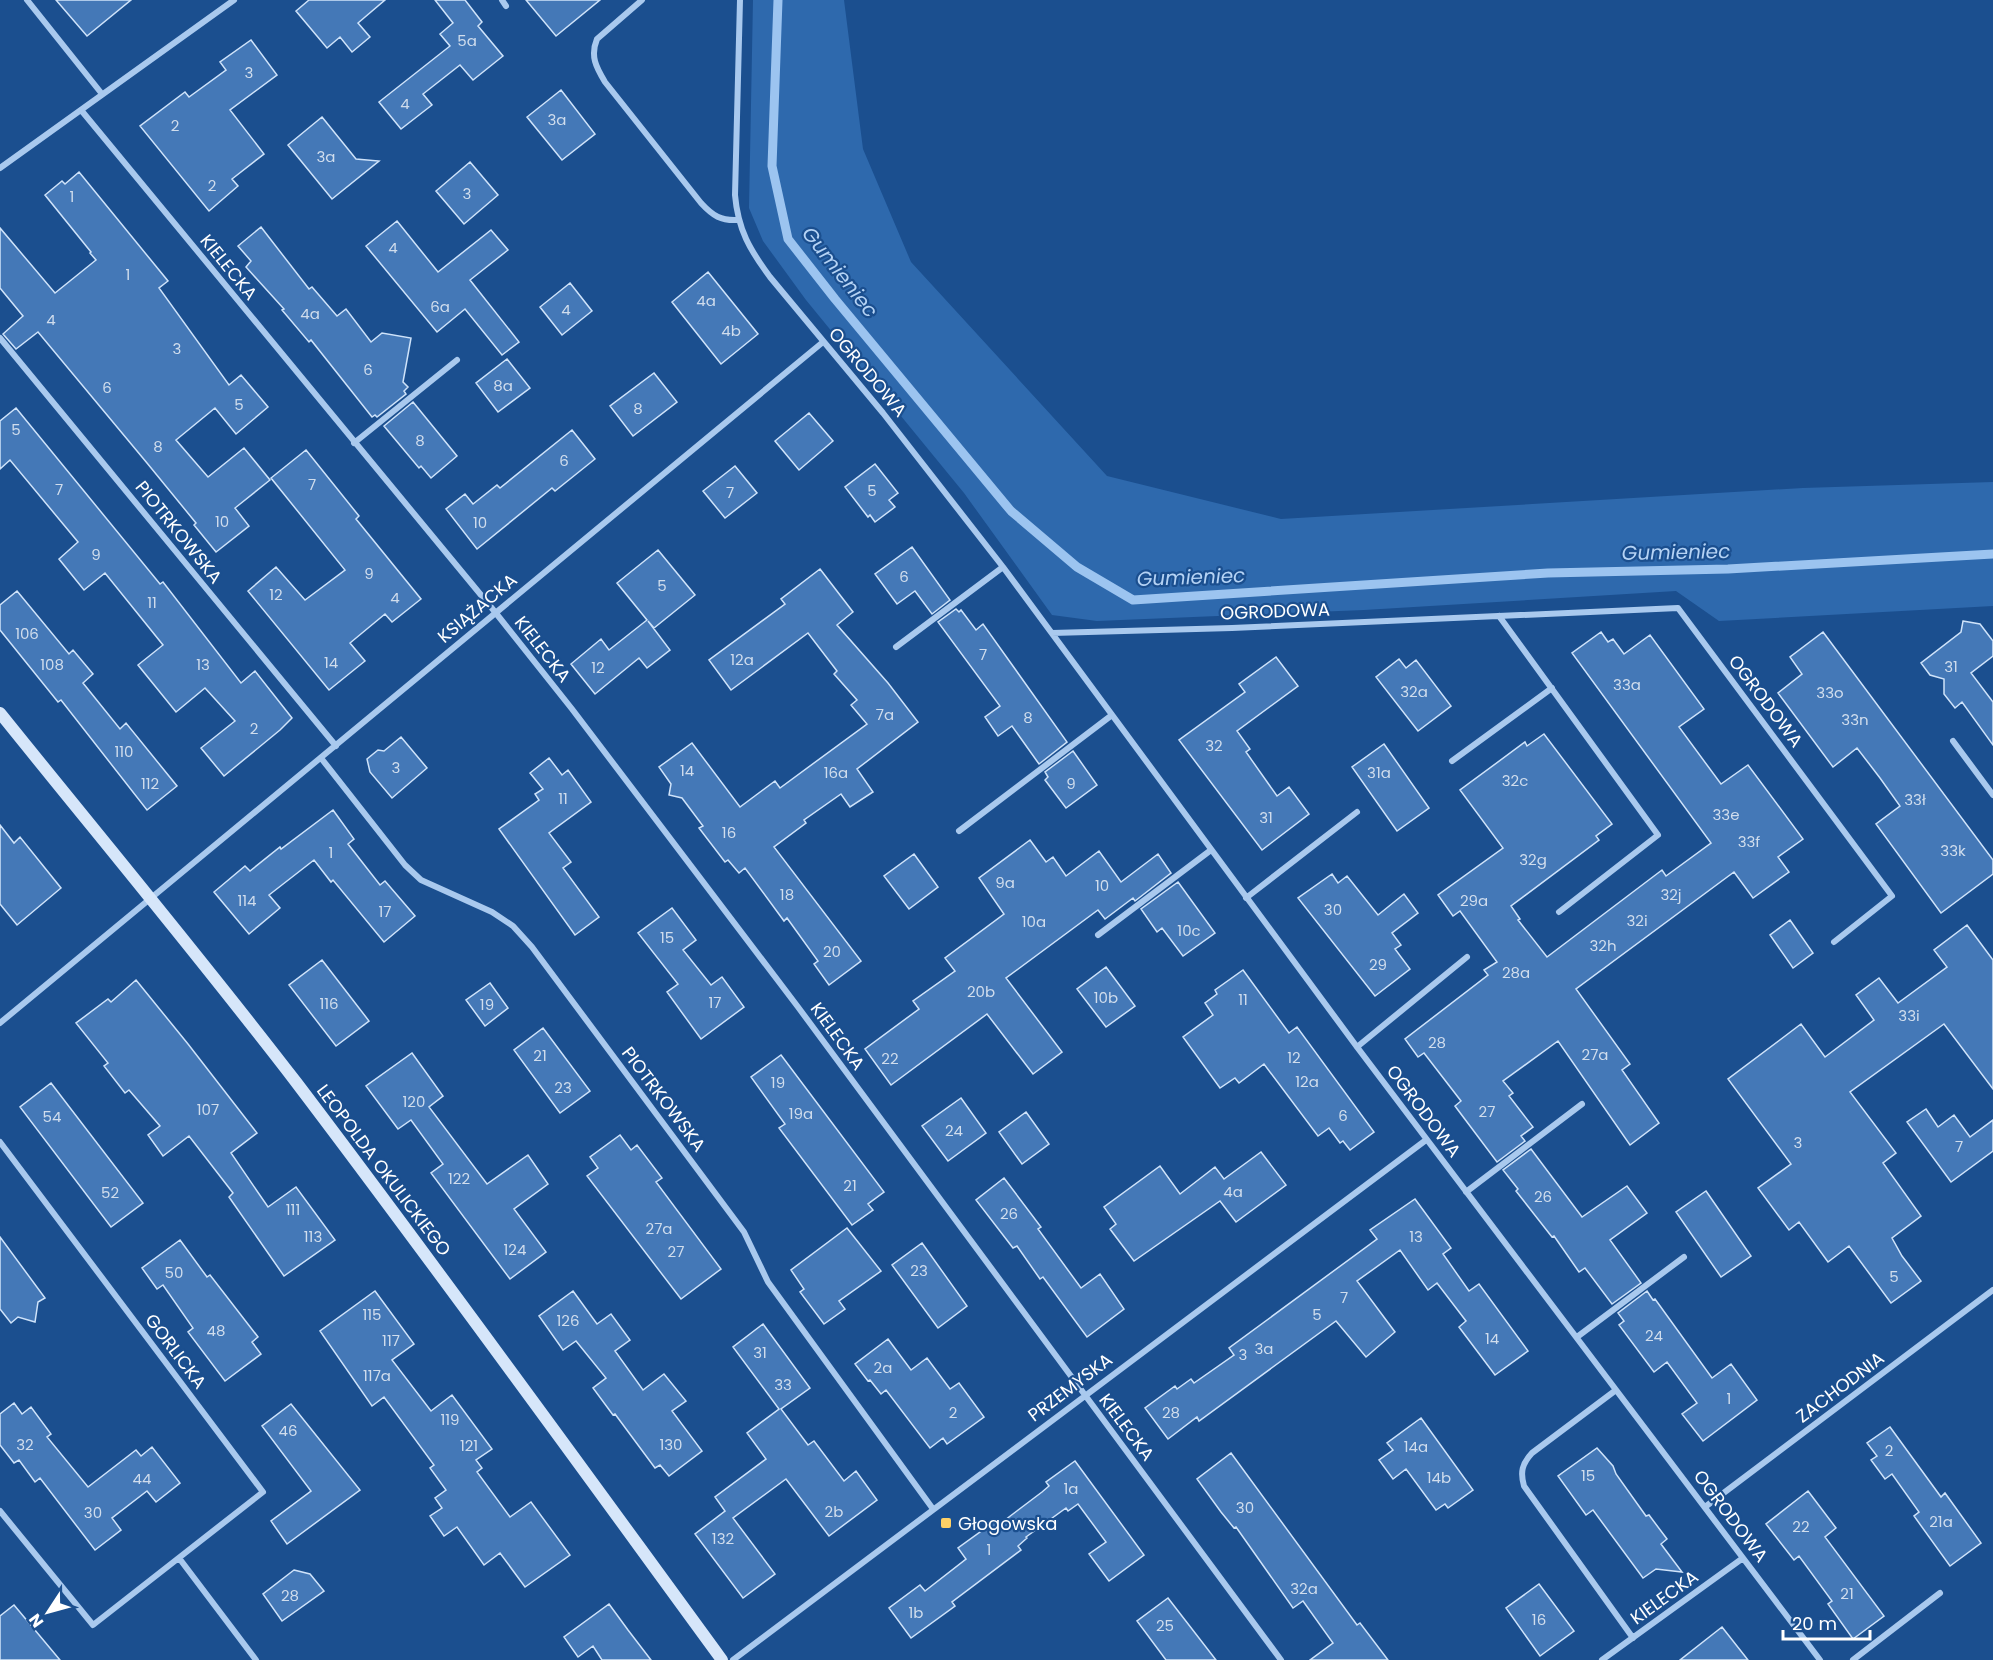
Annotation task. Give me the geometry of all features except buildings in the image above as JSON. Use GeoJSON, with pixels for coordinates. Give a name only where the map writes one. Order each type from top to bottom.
{"type":"FeatureCollection","features":[{"type":"Feature","properties":{"kind":"street"},"geometry":{"type":"LineString","coordinates":[[27,0],[102,94]]}},
{"type":"Feature","properties":{"kind":"street"},"geometry":{"type":"LineString","coordinates":[[0,168],[234,0]]}},
{"type":"Feature","properties":{"kind":"street"},"geometry":{"type":"LineString","coordinates":[[642,0],[597,39],[593,58],[597,69],[604,82],[711,214],[720,219],[738,220]]}},
{"type":"Feature","properties":{"kind":"street","name":"OGRODOWA"},"geometry":{"type":"LineString","coordinates":[[740,0],[735,195],[738,220],[752,252],[920,459],[1003,567],[1426,1140],[1820,1660]]}},
{"type":"Feature","properties":{"kind":"street","name":"KIELECKA"},"geometry":{"type":"LineString","coordinates":[[81,110],[495,612],[579,719],[798,1007],[1281,1660]]}},
{"type":"Feature","properties":{"kind":"street","name":"PIOTRKOWSKA"},"geometry":{"type":"LineString","coordinates":[[0,338],[336,746]]}},
{"type":"Feature","properties":{"kind":"street","name":"KSIĄŻACKA"},"geometry":{"type":"LineString","coordinates":[[151,898],[823,342]]}},
{"type":"Feature","properties":{"kind":"street"},"geometry":{"type":"LineString","coordinates":[[354,442],[457,360]]}},
{"type":"Feature","properties":{"kind":"street"},"geometry":{"type":"LineString","coordinates":[[896,647],[1003,567]]}},
{"type":"Feature","properties":{"kind":"street","name":"OGRODOWA"},"geometry":{"type":"LineString","coordinates":[[1052,633],[1232,628],[1678,608],[1892,896],[1834,942]]}},
{"type":"Feature","properties":{"kind":"street"},"geometry":{"type":"LineString","coordinates":[[1499,616],[1658,835],[1559,912]]}},
{"type":"Feature","properties":{"kind":"street"},"geometry":{"type":"LineString","coordinates":[[1452,761],[1552,688]]}},
{"type":"Feature","properties":{"kind":"street","name":"LEOPOLDA OKULICKIEGO"},"geometry":{"type":"LineString","coordinates":[[0,713],[151,898],[288,1072],[434,1266],[722,1660]]}},
{"type":"Feature","properties":{"kind":"street"},"geometry":{"type":"LineString","coordinates":[[958,831],[1112,715]]}},
{"type":"Feature","properties":{"kind":"street"},"geometry":{"type":"LineString","coordinates":[[1953,741],[1993,795]]}},
{"type":"Feature","properties":{"kind":"street","name":"PIOTRKOWSKA"},"geometry":{"type":"LineString","coordinates":[[321,758],[405,865],[421,880],[492,912],[513,926],[532,947],[744,1232],[768,1282],[933,1509]]}},
{"type":"Feature","properties":{"kind":"street"},"geometry":{"type":"LineString","coordinates":[[1246,898],[1357,812]]}},
{"type":"Feature","properties":{"kind":"street"},"geometry":{"type":"LineString","coordinates":[[1098,935],[1211,850]]}},
{"type":"Feature","properties":{"kind":"street"},"geometry":{"type":"LineString","coordinates":[[0,1023],[151,898]]}},
{"type":"Feature","properties":{"kind":"street"},"geometry":{"type":"LineString","coordinates":[[1357,1047],[1467,957]]}},
{"type":"Feature","properties":{"kind":"street"},"geometry":{"type":"LineString","coordinates":[[1467,1192],[1582,1104]]}},
{"type":"Feature","properties":{"kind":"street","name":"PRZEMYSKA"},"geometry":{"type":"LineString","coordinates":[[733,1660],[1426,1140]]}},
{"type":"Feature","properties":{"kind":"street","name":"GORLICKA"},"geometry":{"type":"LineString","coordinates":[[0,1142],[263,1492],[93,1625],[0,1511]]}},
{"type":"Feature","properties":{"kind":"street"},"geometry":{"type":"LineString","coordinates":[[1576,1337],[1684,1257]]}},
{"type":"Feature","properties":{"kind":"street","name":"ZACHODNIA"},"geometry":{"type":"LineString","coordinates":[[1705,1507],[1993,1290]]}},
{"type":"Feature","properties":{"kind":"street"},"geometry":{"type":"LineString","coordinates":[[1616,1390],[1532,1453],[1524,1462],[1521,1474],[1524,1486],[1633,1638]]}},
{"type":"Feature","properties":{"kind":"street"},"geometry":{"type":"LineString","coordinates":[[179,1558],[256,1660]]}},
{"type":"Feature","properties":{"kind":"street","name":"KIELECKA"},"geometry":{"type":"LineString","coordinates":[[1602,1660],[1743,1558]]}},
{"type":"Feature","properties":{"kind":"street"},"geometry":{"type":"LineString","coordinates":[[1853,1660],[1940,1593]]}},
{"type":"Feature","properties":{"kind":"shaded area"},"geometry":{"type":"Polygon","coordinates":[[[753,0],[844,0],[863,149],[911,262],[1107,476],[1281,519],[1803,488],[1993,482],[1993,606],[1719,621],[1676,591],[1364,610],[1097,621],[1052,615],[964,493],[806,300],[763,241],[749,208],[753,0]]]}},
{"type":"Feature","properties":{"kind":"waterway","name":"Gumieniec"},"geometry":{"type":"LineString","coordinates":[[778,0],[772,166],[788,239],[1011,511],[1077,567],[1133,600],[1548,573],[1728,569],[1993,554]]}},
{"type":"Feature","properties":{"kind":"place","name":"Głogowska"},"geometry":{"type":"Point","coordinates":[946,1523]}}]}
